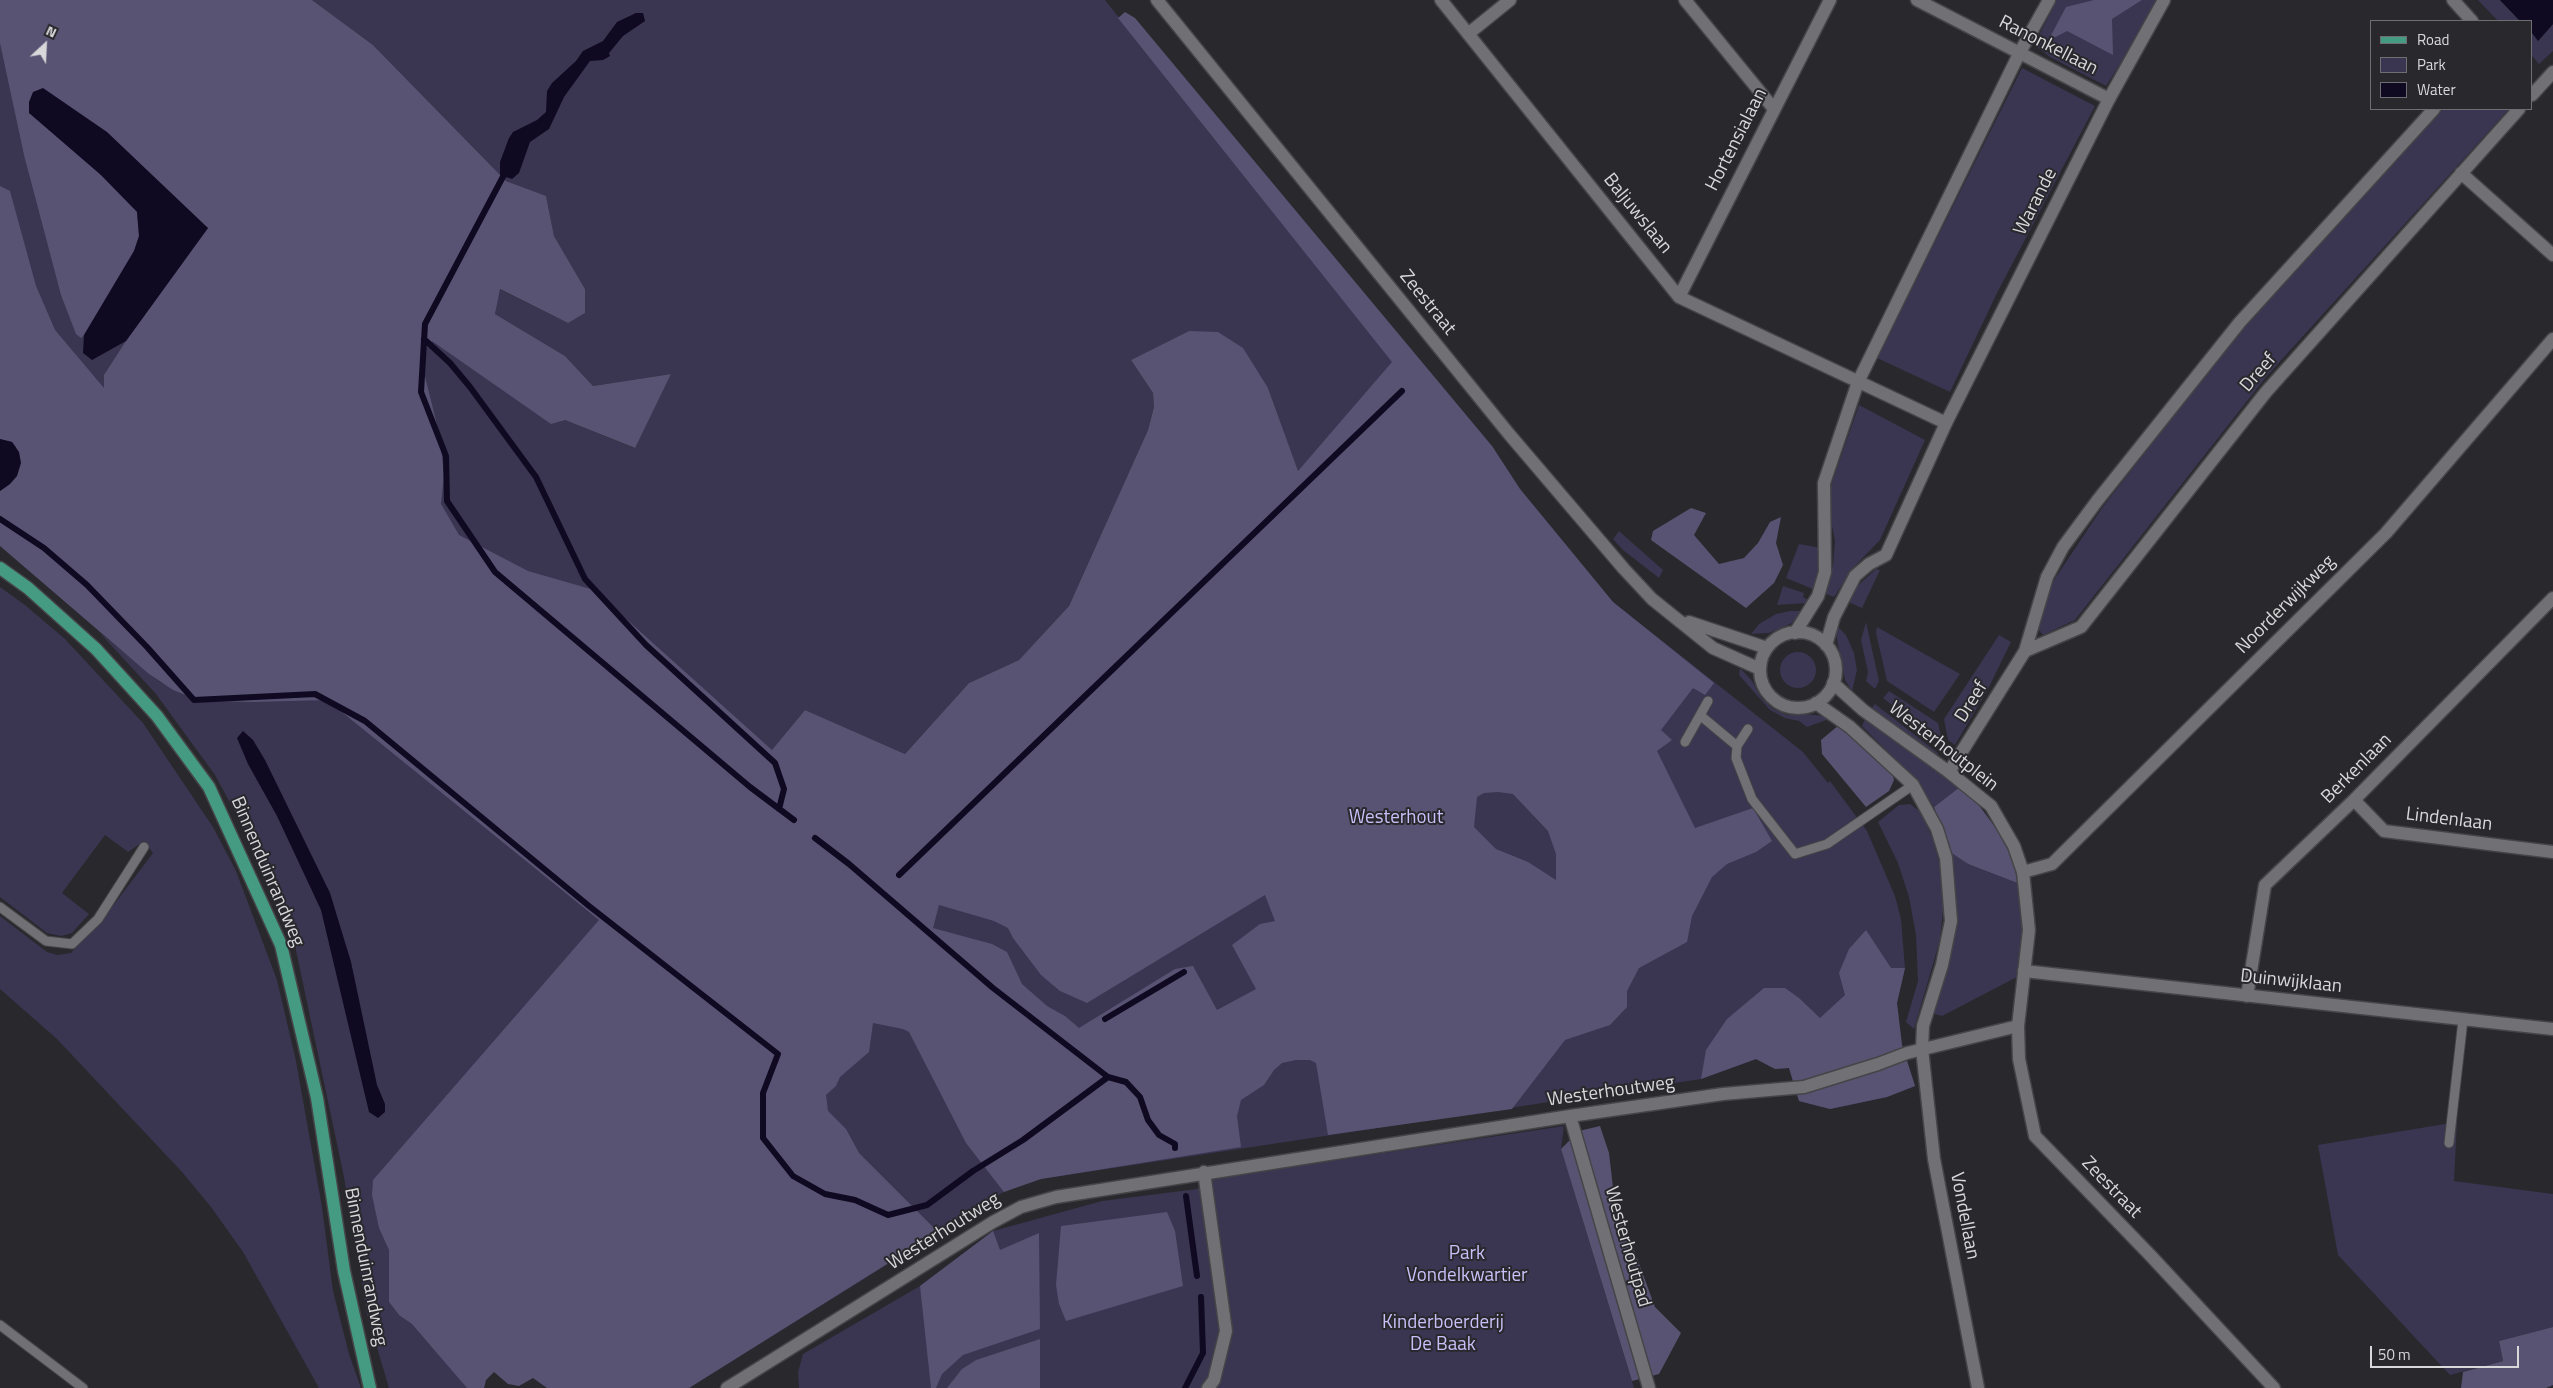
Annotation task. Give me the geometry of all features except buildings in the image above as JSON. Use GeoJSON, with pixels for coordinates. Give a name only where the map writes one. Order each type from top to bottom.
{"type":"FeatureCollection","features":[{"type":"Feature","properties":{"kind":"main road","name":"Binnenduinrandweg"},"geometry":{"type":"LineString","coordinates":[[0,568],[28,588],[96,649],[158,716],[209,787],[277,936],[317,1098],[344,1271],[370,1388]]}},
{"type":"Feature","properties":{"kind":"street","name":"Zeestraat"},"geometry":{"type":"LineString","coordinates":[[1156,0],[1509,434],[1629,575],[1652,599],[1713,648],[1760,670]]}},
{"type":"Feature","properties":{"kind":"street","name":"Baljuwslaan"},"geometry":{"type":"LineString","coordinates":[[1441,0],[1679,297],[1858,382]]}},
{"type":"Feature","properties":{"kind":"street"},"geometry":{"type":"LineString","coordinates":[[1468,34],[1510,0]]}},
{"type":"Feature","properties":{"kind":"street"},"geometry":{"type":"LineString","coordinates":[[1685,0],[1774,109]]}},
{"type":"Feature","properties":{"kind":"street","name":"Hortensialaan"},"geometry":{"type":"LineString","coordinates":[[1679,297],[1830,0]]}},
{"type":"Feature","properties":{"kind":"street","name":"Ranonkellaan"},"geometry":{"type":"LineString","coordinates":[[1916,0],[2109,99]]}},
{"type":"Feature","properties":{"kind":"street"},"geometry":{"type":"LineString","coordinates":[[1795,632],[1818,596],[1825,572],[1824,483],[1858,382],[2020,52],[2049,0]]}},
{"type":"Feature","properties":{"kind":"street","name":"Warande"},"geometry":{"type":"LineString","coordinates":[[1826,645],[1834,617],[1855,576],[1869,564],[1886,555],[1946,423],[2109,99],[2164,0]]}},
{"type":"Feature","properties":{"kind":"street"},"geometry":{"type":"LineString","coordinates":[[2453,0],[2471,20]]}},
{"type":"Feature","properties":{"kind":"street"},"geometry":{"type":"LineString","coordinates":[[2534,89],[2553,72]]}},
{"type":"Feature","properties":{"kind":"street","name":"Dreef"},"geometry":{"type":"LineString","coordinates":[[1950,772],[2025,651],[2048,577],[2063,547],[2096,501],[2240,322],[2433,110]]}},
{"type":"Feature","properties":{"kind":"street","name":"Dreef"},"geometry":{"type":"LineString","coordinates":[[2025,651],[2082,627],[2266,392],[2518,110]]}},
{"type":"Feature","properties":{"kind":"street"},"geometry":{"type":"LineString","coordinates":[[2461,173],[2553,255]]}},
{"type":"Feature","properties":{"kind":"street","name":"Noorderwijkweg"},"geometry":{"type":"LineString","coordinates":[[2023,872],[2052,864],[2386,533],[2553,339]]}},
{"type":"Feature","properties":{"kind":"street"},"geometry":{"type":"LineString","coordinates":[[1858,382],[1946,423]]}},
{"type":"Feature","properties":{"kind":"street","name":"Berkenlaan"},"geometry":{"type":"LineString","coordinates":[[2247,996],[2265,885],[2354,800],[2553,598]]}},
{"type":"Feature","properties":{"kind":"street","name":"Zeestraat"},"geometry":{"type":"LineString","coordinates":[[1679,619],[1767,648]]}},
{"type":"Feature","properties":{"kind":"street"},"geometry":{"type":"LineString","coordinates":[[1795,632],[1806,633],[1826,645],[1835,667],[1833,683],[1825,696],[1816,703],[1806,707],[1794,708],[1774,699],[1761,680],[1760,670],[1767,648],[1774,640],[1795,632]]}},
{"type":"Feature","properties":{"kind":"street","name":"Westerhoutplein"},"geometry":{"type":"LineString","coordinates":[[1833,683],[1863,710],[1950,772],[1991,806],[2014,846],[2023,872],[2028,930],[2024,971]]}},
{"type":"Feature","properties":{"kind":"street"},"geometry":{"type":"LineString","coordinates":[[1816,703],[1850,727],[1913,785],[1937,828],[1949,880],[1951,921],[1942,965],[1923,1026],[1922,1049]]}},
{"type":"Feature","properties":{"kind":"street","name":"Lindenlaan"},"geometry":{"type":"LineString","coordinates":[[2354,800],[2384,831],[2553,852]]}},
{"type":"Feature","properties":{"kind":"street","name":"Zeestraat"},"geometry":{"type":"LineString","coordinates":[[2024,971],[2018,1026],[2019,1059],[2036,1136],[2274,1388]]}},
{"type":"Feature","properties":{"kind":"street","name":"Duinwijklaan"},"geometry":{"type":"LineString","coordinates":[[2024,971],[2553,1029]]}},
{"type":"Feature","properties":{"kind":"street","name":"Westerhoutweg"},"geometry":{"type":"LineString","coordinates":[[727,1388],[1021,1207],[1056,1197],[1204,1172],[1570,1116],[1723,1094],[1804,1087],[1922,1049],[2018,1026]]}},
{"type":"Feature","properties":{"kind":"street","name":"Vondellaan"},"geometry":{"type":"LineString","coordinates":[[1922,1049],[1934,1159],[1978,1388]]}},
{"type":"Feature","properties":{"kind":"street","name":"Westerhoutpad"},"geometry":{"type":"LineString","coordinates":[[1570,1116],[1649,1388]]}},
{"type":"Feature","properties":{"kind":"street"},"geometry":{"type":"LineString","coordinates":[[1204,1172],[1226,1331],[1214,1380],[1208,1388]]}},
{"type":"Feature","properties":{"kind":"lane"},"geometry":{"type":"LineString","coordinates":[[1685,742],[1708,701]]}},
{"type":"Feature","properties":{"kind":"lane"},"geometry":{"type":"LineString","coordinates":[[1701,716],[1737,746]]}},
{"type":"Feature","properties":{"kind":"lane"},"geometry":{"type":"LineString","coordinates":[[1748,729],[1737,746],[1736,758],[1752,799],[1795,854],[1827,844],[1913,785]]}},
{"type":"Feature","properties":{"kind":"lane"},"geometry":{"type":"LineString","coordinates":[[0,907],[46,941],[72,944],[98,920],[144,847]]}},
{"type":"Feature","properties":{"kind":"lane"},"geometry":{"type":"LineString","coordinates":[[2449,1143],[2463,1020]]}},
{"type":"Feature","properties":{"kind":"lane"},"geometry":{"type":"LineString","coordinates":[[0,1325],[83,1388]]}},
{"type":"Feature","properties":{"kind":"green space","name":"Westerhout"},"geometry":{"type":"Polygon","coordinates":[[[0,0],[425,324],[565,420],[634,448],[671,374],[593,386],[565,356],[495,314],[499,289],[568,323],[585,289],[554,236],[546,197],[506,181],[373,45],[312,0],[1105,0],[1393,362],[1298,472],[1268,388],[1189,331],[1131,360],[1153,393],[1154,407],[1148,430],[1069,606],[1019,660],[969,683],[905,754],[805,710],[772,751],[650,641],[879,890],[1492,446],[1520,489],[1613,602],[1803,752],[1828,783],[1830,781],[1867,831],[1895,896],[1901,919],[1905,968],[1897,1003],[1902,1045],[1915,1086],[1887,1097],[1830,1109],[1799,1101],[1789,1068],[1775,1069],[1756,1059],[1701,1079],[1041,1179],[1010,1188],[689,1388],[499,1344],[459,1378],[467,1388],[389,1388],[367,1314],[344,1177],[287,908],[215,775],[156,694],[99,632],[160,682],[192,698],[209,701],[0,529],[0,0]],[[389,1249],[389,1302],[399,1315],[389,1249]]]}},
{"type":"Feature","properties":{"kind":"green space","name":"Westerhout"},"geometry":{"type":"Polygon","coordinates":[[[0,0],[312,0],[373,45],[506,181],[546,196],[554,236],[585,289],[585,313],[568,323],[500,289],[495,314],[565,356],[593,386],[671,374],[635,448],[565,420],[551,424],[432,341],[422,352],[422,364],[440,437],[444,476],[441,504],[459,535],[528,571],[594,590],[772,750],[805,710],[905,754],[969,683],[1019,660],[1069,606],[1148,430],[1154,407],[1153,393],[1131,360],[1189,331],[1218,332],[1243,348],[1268,388],[1298,471],[1392,362],[1118,18],[1125,12],[1135,18],[1492,446],[1520,489],[1613,602],[1714,683],[1705,695],[1693,688],[1661,730],[1672,740],[1657,751],[1695,828],[1753,808],[1772,841],[1756,852],[1727,864],[1712,877],[1692,916],[1687,942],[1639,968],[1627,991],[1627,1007],[1610,1025],[1565,1040],[1512,1109],[1328,1135],[1316,1063],[1310,1060],[1296,1060],[1282,1063],[1274,1070],[1264,1085],[1241,1100],[1237,1116],[1241,1147],[1041,1179],[1004,1192],[966,1143],[909,1032],[873,1023],[869,1052],[840,1077],[836,1086],[826,1095],[828,1111],[846,1129],[859,1153],[938,1232],[689,1388],[547,1388],[533,1378],[519,1386],[508,1384],[494,1372],[486,1380],[484,1388],[467,1388],[412,1324],[399,1315],[389,1302],[389,1250],[379,1228],[372,1195],[373,1180],[599,920],[327,700],[209,701],[193,698],[173,690],[149,674],[0,546],[0,491],[10,484],[16,447],[12,442],[0,439],[0,186],[10,191],[36,286],[55,330],[104,388],[104,375],[126,341],[208,228],[30,113],[101,175],[137,211],[139,236],[134,251],[84,335],[81,338],[76,334],[61,295],[24,155],[0,43],[0,0]],[[1484,793],[1477,797],[1474,827],[1496,849],[1528,862],[1556,880],[1556,854],[1548,831],[1513,794],[1484,793]],[[1265,895],[1087,1003],[1060,991],[1041,975],[1013,938],[1008,928],[994,921],[939,905],[933,928],[992,944],[1007,952],[1022,984],[1047,1006],[1065,1016],[1079,1028],[1175,969],[1193,966],[1217,1010],[1256,989],[1232,945],[1260,924],[1275,921],[1265,895]]]}},
{"type":"Feature","properties":{"kind":"green space"},"geometry":{"type":"Polygon","coordinates":[[[2057,0],[2161,0],[2106,86],[2050,57],[2034,45],[2057,0]]]}},
{"type":"Feature","properties":{"kind":"green space"},"geometry":{"type":"Polygon","coordinates":[[[2094,0],[2142,0],[2112,19],[2113,55],[2067,31],[2048,41],[2066,7],[2094,0]]]}},
{"type":"Feature","properties":{"kind":"green space"},"geometry":{"type":"Polygon","coordinates":[[[2478,0],[2500,0],[2519,20],[2497,20],[2478,0]]]}},
{"type":"Feature","properties":{"kind":"green space"},"geometry":{"type":"Polygon","coordinates":[[[2553,24],[2553,51],[2539,64],[2533,57],[2533,34],[2539,40],[2553,24]]]}},
{"type":"Feature","properties":{"kind":"green space"},"geometry":{"type":"Polygon","coordinates":[[[2022,68],[2095,106],[1997,293],[1950,392],[1877,358],[2022,68]]]}},
{"type":"Feature","properties":{"kind":"green space"},"geometry":{"type":"Polygon","coordinates":[[[2442,110],[2508,110],[2266,377],[2075,620],[2043,635],[2038,629],[2050,586],[2102,508],[2246,322],[2442,110]]]}},
{"type":"Feature","properties":{"kind":"green space"},"geometry":{"type":"Polygon","coordinates":[[[1859,405],[1925,440],[1880,540],[1854,567],[1834,597],[1824,593],[1833,565],[1835,541],[1830,516],[1830,488],[1859,405]]]}},
{"type":"Feature","properties":{"kind":"green space"},"geometry":{"type":"Polygon","coordinates":[[[1691,508],[1706,513],[1694,535],[1719,564],[1744,558],[1758,543],[1770,522],[1781,517],[1776,543],[1783,565],[1774,583],[1746,608],[1651,540],[1653,531],[1691,508]]]}},
{"type":"Feature","properties":{"kind":"green space"},"geometry":{"type":"Polygon","coordinates":[[[1619,531],[1663,570],[1659,578],[1623,550],[1613,539],[1619,531]]]}},
{"type":"Feature","properties":{"kind":"green space"},"geometry":{"type":"Polygon","coordinates":[[[1799,544],[1821,548],[1820,571],[1813,589],[1786,578],[1799,544]]]}},
{"type":"Feature","properties":{"kind":"green space"},"geometry":{"type":"Polygon","coordinates":[[[1876,569],[1880,570],[1862,608],[1846,601],[1853,590],[1876,569]]]}},
{"type":"Feature","properties":{"kind":"green space"},"geometry":{"type":"Polygon","coordinates":[[[1783,586],[1804,593],[1803,597],[1808,600],[1807,603],[1777,605],[1783,586]]]}},
{"type":"Feature","properties":{"kind":"green space"},"geometry":{"type":"Polygon","coordinates":[[[0,587],[25,605],[65,639],[143,723],[213,827],[236,871],[277,980],[296,1061],[322,1207],[333,1291],[349,1354],[361,1388],[319,1388],[243,1252],[211,1207],[182,1172],[57,1039],[0,989],[0,916],[47,952],[57,955],[71,953],[115,903],[153,853],[144,841],[128,852],[105,835],[62,893],[89,914],[72,933],[61,936],[47,933],[0,897],[0,587]]]}},
{"type":"Feature","properties":{"kind":"green space"},"geometry":{"type":"Polygon","coordinates":[[[1801,611],[1792,623],[1769,633],[1751,634],[1759,624],[1776,614],[1801,611]]]}},
{"type":"Feature","properties":{"kind":"green space"},"geometry":{"type":"Polygon","coordinates":[[[1866,622],[1879,681],[1875,689],[1866,681],[1868,672],[1861,640],[1866,622]]]}},
{"type":"Feature","properties":{"kind":"green space"},"geometry":{"type":"Polygon","coordinates":[[[1837,626],[1846,635],[1854,653],[1857,670],[1852,691],[1845,680],[1836,634],[1837,626]]]}},
{"type":"Feature","properties":{"kind":"green space"},"geometry":{"type":"Polygon","coordinates":[[[1877,627],[1960,674],[1934,712],[1887,681],[1876,633],[1877,627]]]}},
{"type":"Feature","properties":{"kind":"green space"},"geometry":{"type":"Polygon","coordinates":[[[1999,635],[2011,642],[1988,689],[1955,745],[1948,740],[1944,719],[1999,635]]]}},
{"type":"Feature","properties":{"kind":"green space"},"geometry":{"type":"Polygon","coordinates":[[[1798,652],[1805,653],[1811,657],[1815,663],[1815,677],[1811,683],[1805,687],[1798,688],[1791,687],[1785,683],[1781,677],[1780,670],[1781,663],[1785,657],[1791,653],[1798,652]]]}},
{"type":"Feature","properties":{"kind":"green space"},"geometry":{"type":"Polygon","coordinates":[[[1740,668],[1752,681],[1762,699],[1773,709],[1787,715],[1826,716],[1829,719],[1807,727],[1799,721],[1785,718],[1770,710],[1739,675],[1740,668]]]}},
{"type":"Feature","properties":{"kind":"green space"},"geometry":{"type":"Polygon","coordinates":[[[1889,691],[1938,723],[1943,745],[1883,698],[1889,691]]]}},
{"type":"Feature","properties":{"kind":"green space"},"geometry":{"type":"Polygon","coordinates":[[[1875,704],[1938,753],[1936,757],[1872,708],[1875,704]]]}},
{"type":"Feature","properties":{"kind":"green space"},"geometry":{"type":"Polygon","coordinates":[[[1865,719],[1960,787],[1934,807],[1909,773],[1862,726],[1865,719]]]}},
{"type":"Feature","properties":{"kind":"green space"},"geometry":{"type":"Polygon","coordinates":[[[1839,725],[1892,772],[1894,780],[1889,791],[1866,807],[1822,754],[1821,740],[1839,725]]]}},
{"type":"Feature","properties":{"kind":"green space"},"geometry":{"type":"Polygon","coordinates":[[[1960,787],[1978,804],[1998,831],[2015,864],[2020,884],[1968,864],[1950,852],[1934,807],[1960,787]]]}},
{"type":"Feature","properties":{"kind":"green space"},"geometry":{"type":"Polygon","coordinates":[[[1910,804],[1922,813],[1933,840],[1943,876],[1944,900],[1940,940],[1914,1029],[1906,1022],[1918,981],[1916,935],[1909,897],[1898,863],[1878,822],[1899,805],[1910,804]]]}},
{"type":"Feature","properties":{"kind":"green space"},"geometry":{"type":"Polygon","coordinates":[[[1950,852],[1968,864],[2020,884],[2022,896],[2022,948],[2017,977],[1942,1016],[1935,1014],[1934,1007],[1956,906],[1954,868],[1950,852]]]}},
{"type":"Feature","properties":{"kind":"green space"},"geometry":{"type":"Polygon","coordinates":[[[1866,930],[1891,968],[1905,968],[1897,1003],[1902,1045],[1915,1086],[1887,1097],[1830,1109],[1799,1101],[1789,1068],[1775,1069],[1756,1059],[1701,1079],[1706,1050],[1727,1019],[1764,988],[1785,988],[1799,998],[1820,1018],[1845,995],[1839,973],[1849,949],[1866,930]]]}},
{"type":"Feature","properties":{"kind":"green space"},"geometry":{"type":"Polygon","coordinates":[[[2457,1122],[2454,1181],[2553,1194],[2553,1327],[2499,1341],[2503,1361],[2450,1375],[2338,1255],[2318,1145],[2457,1122]]]}},
{"type":"Feature","properties":{"kind":"green space","name":"Park Vondelkwartier"},"geometry":{"type":"Polygon","coordinates":[[[1564,1126],[1561,1149],[1634,1388],[799,1388],[798,1372],[803,1354],[920,1286],[993,1231],[1102,1201],[1197,1189],[1209,1179],[1564,1126]]]}},
{"type":"Feature","properties":{"kind":"green space"},"geometry":{"type":"Polygon","coordinates":[[[1600,1126],[1609,1153],[1614,1196],[1655,1307],[1681,1333],[1659,1374],[1632,1381],[1561,1149],[1579,1131],[1600,1126]]]}},
{"type":"Feature","properties":{"kind":"green space"},"geometry":{"type":"Polygon","coordinates":[[[1167,1212],[1175,1231],[1183,1286],[1066,1321],[1059,1304],[1056,1285],[1061,1226],[1167,1212]]]}},
{"type":"Feature","properties":{"kind":"green space"},"geometry":{"type":"Polygon","coordinates":[[[993,1231],[1000,1250],[1039,1233],[1040,1329],[963,1355],[942,1374],[936,1388],[931,1388],[920,1286],[993,1231]]]}},
{"type":"Feature","properties":{"kind":"green space"},"geometry":{"type":"Polygon","coordinates":[[[2553,1327],[2553,1385],[2546,1388],[2461,1388],[2463,1372],[2503,1361],[2499,1341],[2553,1327]]]}},
{"type":"Feature","properties":{"kind":"green space"},"geometry":{"type":"Polygon","coordinates":[[[1040,1339],[1040,1388],[947,1388],[962,1369],[976,1360],[1040,1339]]]}},
{"type":"Feature","properties":{"kind":"water"},"geometry":{"type":"Polygon","coordinates":[[[2500,0],[2553,0],[2553,24],[2538,41],[2533,34],[2533,20],[2519,20],[2500,0]]]}},
{"type":"Feature","properties":{"kind":"water"},"geometry":{"type":"Polygon","coordinates":[[[636,13],[643,13],[645,21],[623,36],[609,53],[610,56],[603,60],[590,61],[564,97],[549,129],[530,142],[519,173],[512,179],[500,175],[500,162],[509,138],[513,132],[537,120],[546,112],[547,91],[552,83],[576,61],[583,51],[603,41],[617,22],[636,13]]]}},
{"type":"Feature","properties":{"kind":"water"},"geometry":{"type":"Polygon","coordinates":[[[43,88],[107,132],[208,228],[126,341],[92,360],[83,353],[84,335],[134,251],[139,236],[137,212],[101,175],[29,113],[29,102],[33,92],[43,88]]]}},
{"type":"Feature","properties":{"kind":"water"},"geometry":{"type":"Polygon","coordinates":[[[0,439],[12,442],[19,452],[21,463],[17,476],[0,491],[0,439]]]}},
{"type":"Feature","properties":{"kind":"water"},"geometry":{"type":"Polygon","coordinates":[[[243,731],[253,740],[265,760],[330,893],[351,962],[377,1085],[385,1104],[385,1112],[378,1118],[369,1112],[321,910],[277,816],[248,764],[237,738],[243,731]]]}},
{"type":"Feature","properties":{"kind":"waterway"},"geometry":{"type":"LineString","coordinates":[[506,171],[425,324],[421,392],[446,456],[447,501],[495,572],[750,787],[794,820]]}},
{"type":"Feature","properties":{"kind":"waterway"},"geometry":{"type":"LineString","coordinates":[[424,339],[450,363],[470,387],[536,477],[585,579],[646,645],[775,763],[784,789],[779,809]]}},
{"type":"Feature","properties":{"kind":"waterway"},"geometry":{"type":"LineString","coordinates":[[899,875],[1402,391]]}},
{"type":"Feature","properties":{"kind":"waterway"},"geometry":{"type":"LineString","coordinates":[[0,519],[44,548],[87,585],[147,647],[194,700],[315,694],[365,721],[589,906],[778,1054],[763,1093],[763,1138],[793,1176],[825,1194],[855,1200],[888,1215],[927,1205],[973,1171],[1023,1140],[1108,1077]]}},
{"type":"Feature","properties":{"kind":"waterway"},"geometry":{"type":"LineString","coordinates":[[815,838],[849,864],[993,988],[1108,1077],[1126,1082],[1140,1097],[1148,1120],[1159,1135],[1175,1144],[1175,1148]]}},
{"type":"Feature","properties":{"kind":"waterway"},"geometry":{"type":"LineString","coordinates":[[1105,1019],[1184,972]]}},
{"type":"Feature","properties":{"kind":"waterway"},"geometry":{"type":"LineString","coordinates":[[1186,1196],[1197,1276]]}},
{"type":"Feature","properties":{"kind":"waterway"},"geometry":{"type":"LineString","coordinates":[[1185,1388],[1203,1353],[1201,1297]]}},
{"type":"Feature","properties":{"kind":"park label","name":"Kinderboerderij De Baak"},"geometry":{"type":"Point","coordinates":[1443,1334]}}]}
